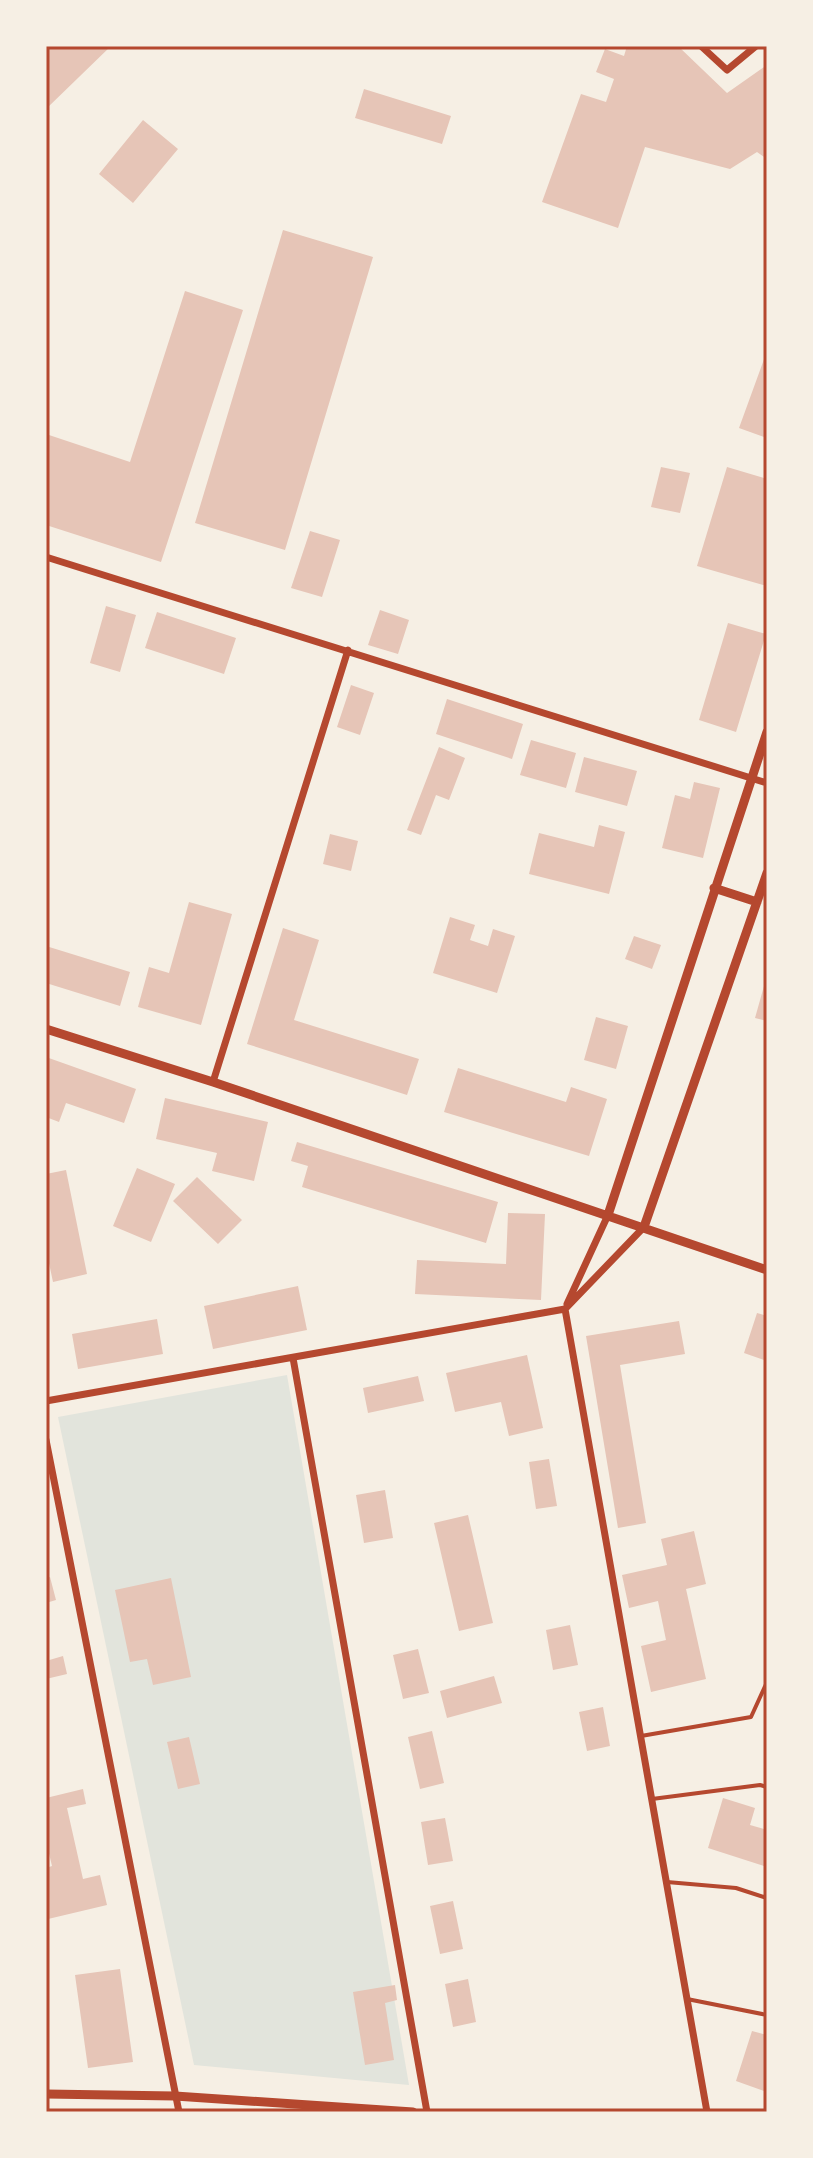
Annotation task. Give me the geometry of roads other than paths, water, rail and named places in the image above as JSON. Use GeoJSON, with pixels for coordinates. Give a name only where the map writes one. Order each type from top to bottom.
{"type":"FeatureCollection","features":[{"type":"Feature","properties":{"kind":"street"},"geometry":{"type":"LineString","coordinates":[[701,46],[727,70],[756,46]]}},
{"type":"Feature","properties":{"kind":"street"},"geometry":{"type":"LineString","coordinates":[[46,557],[767,783]]}},
{"type":"Feature","properties":{"kind":"street"},"geometry":{"type":"LineString","coordinates":[[213,1082],[348,650]]}},
{"type":"Feature","properties":{"kind":"street"},"geometry":{"type":"LineString","coordinates":[[707,2112],[565,1309],[608,1215],[767,732]]}},
{"type":"Feature","properties":{"kind":"street"},"geometry":{"type":"LineString","coordinates":[[46,1401],[565,1309],[644,1227],[767,873]]}},
{"type":"Feature","properties":{"kind":"street"},"geometry":{"type":"LineString","coordinates":[[714,888],[757,902]]}},
{"type":"Feature","properties":{"kind":"street"},"geometry":{"type":"LineString","coordinates":[[46,1029],[213,1082],[767,1270]]}},
{"type":"Feature","properties":{"kind":"street"},"geometry":{"type":"LineString","coordinates":[[293,1358],[427,2112]]}},
{"type":"Feature","properties":{"kind":"street"},"geometry":{"type":"LineString","coordinates":[[46,1440],[179,2112]]}},
{"type":"Feature","properties":{"kind":"street"},"geometry":{"type":"LineString","coordinates":[[46,2094],[175,2096],[413,2112]]}},
{"type":"Feature","properties":{"kind":"lane"},"geometry":{"type":"LineString","coordinates":[[641,1736],[751,1717],[767,1682]]}},
{"type":"Feature","properties":{"kind":"lane"},"geometry":{"type":"LineString","coordinates":[[652,1799],[760,1785],[767,1787]]}},
{"type":"Feature","properties":{"kind":"lane"},"geometry":{"type":"LineString","coordinates":[[666,1881],[736,1888],[767,1898]]}},
{"type":"Feature","properties":{"kind":"lane"},"geometry":{"type":"LineString","coordinates":[[687,1999],[767,2015]]}}]}
